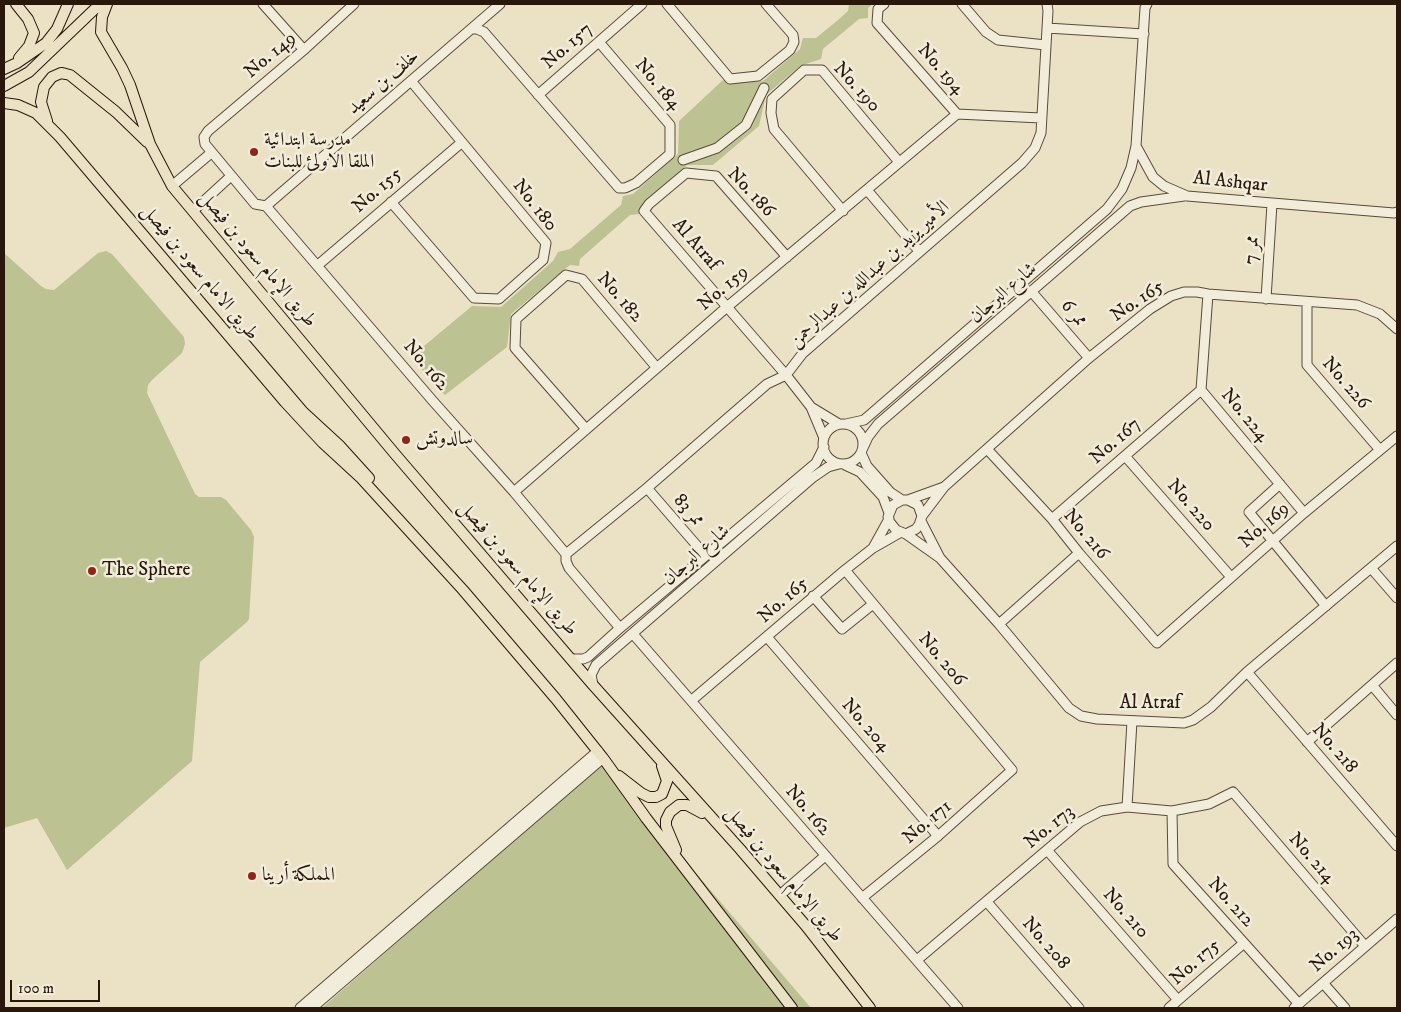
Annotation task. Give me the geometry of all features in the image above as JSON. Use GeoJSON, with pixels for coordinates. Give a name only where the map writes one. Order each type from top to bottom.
{"type":"FeatureCollection","features":[{"type":"Feature","properties":{"kind":"main road"},"geometry":{"type":"LineString","coordinates":[[5,69],[21,56],[29,46],[34,33],[28,19],[16,4]]}},
{"type":"Feature","properties":{"kind":"main road"},"geometry":{"type":"LineString","coordinates":[[5,69],[46,43],[57,29],[68,4]]}},
{"type":"Feature","properties":{"kind":"main road"},"geometry":{"type":"LineString","coordinates":[[4,86],[29,72],[100,4]]}},
{"type":"Feature","properties":{"kind":"main road"},"geometry":{"type":"LineString","coordinates":[[107,4],[102,17],[101,32],[130,85],[150,144]]}},
{"type":"Feature","properties":{"kind":"main road"},"geometry":{"type":"LineString","coordinates":[[50,126],[42,107],[42,93],[46,83],[52,77],[61,73],[75,78],[116,112],[150,144]]}},
{"type":"Feature","properties":{"kind":"main road"},"geometry":{"type":"LineString","coordinates":[[4,103],[27,108],[36,113],[50,126]]}},
{"type":"Feature","properties":{"kind":"main road","name":"طريق الامام سعود بن فيصل"},"geometry":{"type":"LineString","coordinates":[[50,126],[272,388],[322,442],[360,477],[400,521]]}},
{"type":"Feature","properties":{"kind":"main road","name":"طريق الإمام سعود بن فيصل"},"geometry":{"type":"LineString","coordinates":[[150,144],[172,186],[194,211],[208,231],[298,336],[394,454],[593,685],[780,895],[870,1008]]}},
{"type":"Feature","properties":{"kind":"main road"},"geometry":{"type":"LineString","coordinates":[[112,198],[127,210],[151,235],[303,412],[364,471],[400,521],[463,590],[600,754],[685,870],[792,1008]]}},
{"type":"Feature","properties":{"kind":"main road"},"geometry":{"type":"LineString","coordinates":[[612,771],[641,793],[649,797],[656,797],[662,794],[667,781],[666,774],[658,758]]}},
{"type":"Feature","properties":{"kind":"main road"},"geometry":{"type":"LineString","coordinates":[[685,870],[666,826],[666,820],[674,807],[687,805],[693,807],[729,837]]}},
{"type":"Feature","properties":{"kind":"street"},"geometry":{"type":"LineString","coordinates":[[263,4],[304,50]]}},
{"type":"Feature","properties":{"kind":"street","name":"No. 149"},"geometry":{"type":"LineString","coordinates":[[211,153],[205,144],[204,137],[208,131],[304,50],[354,4]]}},
{"type":"Feature","properties":{"kind":"street","name":"خلف بن سعيد"},"geometry":{"type":"LineString","coordinates":[[266,206],[500,4]]}},
{"type":"Feature","properties":{"kind":"street","name":"No. 157"},"geometry":{"type":"LineString","coordinates":[[538,95],[642,4]]}},
{"type":"Feature","properties":{"kind":"street"},"geometry":{"type":"LineString","coordinates":[[667,4],[730,79],[758,76],[790,50],[794,42],[794,35],[766,4]]}},
{"type":"Feature","properties":{"kind":"street","name":"No. 194"},"geometry":{"type":"LineString","coordinates":[[884,4],[878,9],[877,23],[957,114],[1042,118]]}},
{"type":"Feature","properties":{"kind":"street"},"geometry":{"type":"LineString","coordinates":[[962,4],[986,32],[998,40],[1046,45]]}},
{"type":"Feature","properties":{"kind":"street","name":"الأمير يزيد بن عبدالله بن عبدالرحمن"},"geometry":{"type":"LineString","coordinates":[[566,554],[647,488],[767,384],[786,375],[803,353],[1022,163],[1035,148],[1041,133],[1047,4]]}},
{"type":"Feature","properties":{"kind":"street"},"geometry":{"type":"LineString","coordinates":[[1136,146],[1146,5]]}},
{"type":"Feature","properties":{"kind":"street"},"geometry":{"type":"LineString","coordinates":[[1047,28],[1144,34]]}},
{"type":"Feature","properties":{"kind":"street"},"geometry":{"type":"LineString","coordinates":[[471,29],[478,29],[484,32],[538,95]]}},
{"type":"Feature","properties":{"kind":"street","name":"No. 184"},"geometry":{"type":"LineString","coordinates":[[538,95],[619,188],[625,188],[636,183],[670,154],[670,125],[600,42]]}},
{"type":"Feature","properties":{"kind":"street","name":"No. 190"},"geometry":{"type":"LineString","coordinates":[[843,211],[774,129],[771,113],[772,99],[804,70],[822,70],[899,162]]}},
{"type":"Feature","properties":{"kind":"street","name":"No. 180"},"geometry":{"type":"LineString","coordinates":[[391,202],[474,298],[499,299],[543,260],[546,243],[410,82]]}},
{"type":"Feature","properties":{"kind":"street"},"geometry":{"type":"LineString","coordinates":[[683,160],[717,148],[746,124],[764,88]]}},
{"type":"Feature","properties":{"kind":"street","name":"No. 159"},"geometry":{"type":"LineString","coordinates":[[514,492],[727,307],[957,114]]}},
{"type":"Feature","properties":{"kind":"street","name":"No. 155"},"geometry":{"type":"LineString","coordinates":[[318,265],[461,142]]}},
{"type":"Feature","properties":{"kind":"street","name":"Al Ashqar"},"geometry":{"type":"LineString","coordinates":[[1136,146],[1153,177],[1164,186],[1187,196],[1396,214]]}},
{"type":"Feature","properties":{"kind":"street","name":"شارع البرجان"},"geometry":{"type":"LineString","coordinates":[[571,659],[588,657],[816,462],[827,431],[842,424],[864,420],[872,414],[1107,209],[1122,189],[1131,168],[1136,146]]}},
{"type":"Feature","properties":{"kind":"street"},"geometry":{"type":"LineString","coordinates":[[172,186],[211,153]]}},
{"type":"Feature","properties":{"kind":"street","name":"No. 162"},"geometry":{"type":"LineString","coordinates":[[211,153],[255,204],[266,206],[432,400],[514,492],[566,554],[569,568],[620,628]]}},
{"type":"Feature","properties":{"kind":"street","name":"No. 186"},"geometry":{"type":"LineString","coordinates":[[651,219],[644,212],[650,204],[686,173],[716,176],[786,258]]}},
{"type":"Feature","properties":{"kind":"street"},"geometry":{"type":"LineString","coordinates":[[194,211],[231,176]]}},
{"type":"Feature","properties":{"kind":"street"},"geometry":{"type":"LineString","coordinates":[[867,190],[919,251]]}},
{"type":"Feature","properties":{"kind":"street","name":"شارع البرجان"},"geometry":{"type":"LineString","coordinates":[[593,685],[591,675],[596,665],[812,478],[828,468],[855,461],[868,437],[878,424],[1130,206],[1165,197],[1187,196]]}},
{"type":"Feature","properties":{"kind":"street","name":"ممر 7"},"geometry":{"type":"LineString","coordinates":[[1266,299],[1272,204]]}},
{"type":"Feature","properties":{"kind":"street","name":"Al Atraf"},"geometry":{"type":"LineString","coordinates":[[651,219],[786,375],[811,407]]}},
{"type":"Feature","properties":{"kind":"street","name":"No. 182"},"geometry":{"type":"LineString","coordinates":[[586,429],[515,348],[516,319],[566,274],[582,279],[657,368]]}},
{"type":"Feature","properties":{"kind":"street","name":"ممر 6"},"geometry":{"type":"LineString","coordinates":[[1031,292],[1089,358]]}},
{"type":"Feature","properties":{"kind":"street","name":"No. 165"},"geometry":{"type":"LineString","coordinates":[[944,487],[1089,358],[1150,309],[1171,296],[1184,292],[1197,292],[1357,305],[1380,314],[1397,329]]}},
{"type":"Feature","properties":{"kind":"street","name":"No. 224"},"geometry":{"type":"LineString","coordinates":[[1208,294],[1201,390],[1304,513]]}},
{"type":"Feature","properties":{"kind":"street","name":"No. 226"},"geometry":{"type":"LineString","coordinates":[[1308,302],[1307,365],[1380,450]]}},
{"type":"Feature","properties":{"kind":"street","name":"No. 167"},"geometry":{"type":"LineString","coordinates":[[1052,519],[1201,390]]}},
{"type":"Feature","properties":{"kind":"street"},"geometry":{"type":"LineString","coordinates":[[811,407],[842,424],[855,428],[860,433],[862,439],[861,452],[867,466],[890,492],[918,505],[922,519]]}},
{"type":"Feature","properties":{"kind":"street"},"geometry":{"type":"LineString","coordinates":[[811,407],[829,459],[860,472],[883,497],[892,526],[903,533]]}},
{"type":"Feature","properties":{"kind":"street","name":"No. 169"},"geometry":{"type":"LineString","coordinates":[[1157,643],[1304,513],[1397,436]]}},
{"type":"Feature","properties":{"kind":"street","name":"No. 216"},"geometry":{"type":"LineString","coordinates":[[988,448],[1052,519],[1157,643]]}},
{"type":"Feature","properties":{"kind":"street","name":"No. 220"},"geometry":{"type":"LineString","coordinates":[[1125,456],[1231,577]]}},
{"type":"Feature","properties":{"kind":"street"},"geometry":{"type":"LineString","coordinates":[[1280,484],[1249,512],[1326,606]]}},
{"type":"Feature","properties":{"kind":"street"},"geometry":{"type":"LineString","coordinates":[[889,516],[893,505],[944,487]]}},
{"type":"Feature","properties":{"kind":"street"},"geometry":{"type":"LineString","coordinates":[[873,548],[903,533],[916,529],[944,487]]}},
{"type":"Feature","properties":{"kind":"street","name":"ممر 83"},"geometry":{"type":"LineString","coordinates":[[647,488],[705,555]]}},
{"type":"Feature","properties":{"kind":"street","name":"No. 165"},"geometry":{"type":"LineString","coordinates":[[692,700],[873,548],[889,516]]}},
{"type":"Feature","properties":{"kind":"street","name":"Al Atraf"},"geometry":{"type":"LineString","coordinates":[[922,519],[940,558]]}},
{"type":"Feature","properties":{"kind":"street","name":"Al Atraf"},"geometry":{"type":"LineString","coordinates":[[903,533],[940,558],[999,624],[1069,708],[1081,716],[1097,720],[1132,721],[1184,722],[1193,720],[1211,707],[1247,672],[1397,546]]}},
{"type":"Feature","properties":{"kind":"street"},"geometry":{"type":"LineString","coordinates":[[999,624],[1079,553]]}},
{"type":"Feature","properties":{"kind":"street"},"geometry":{"type":"LineString","coordinates":[[1371,568],[1397,598]]}},
{"type":"Feature","properties":{"kind":"street","name":"No. 206"},"geometry":{"type":"LineString","coordinates":[[845,570],[1012,770]]}},
{"type":"Feature","properties":{"kind":"street"},"geometry":{"type":"LineString","coordinates":[[814,596],[842,629],[873,604]]}},
{"type":"Feature","properties":{"kind":"street","name":"No. 162"},"geometry":{"type":"LineString","coordinates":[[633,634],[958,1008]]}},
{"type":"Feature","properties":{"kind":"street","name":"No. 204"},"geometry":{"type":"LineString","coordinates":[[767,637],[938,836]]}},
{"type":"Feature","properties":{"kind":"street"},"geometry":{"type":"LineString","coordinates":[[1307,742],[1397,663]]}},
{"type":"Feature","properties":{"kind":"street","name":"No. 218"},"geometry":{"type":"LineString","coordinates":[[1247,672],[1397,846]]}},
{"type":"Feature","properties":{"kind":"street"},"geometry":{"type":"LineString","coordinates":[[1372,685],[1397,715]]}},
{"type":"Feature","properties":{"kind":"street"},"geometry":{"type":"LineString","coordinates":[[1127,807],[1132,721]]}},
{"type":"Feature","properties":{"kind":"street"},"geometry":{"type":"LineString","coordinates":[[300,1008],[600,754]]}},
{"type":"Feature","properties":{"kind":"street"},"geometry":{"type":"LineString","coordinates":[[312,1008],[600,754]]}},
{"type":"Feature","properties":{"kind":"street","name":"No. 171"},"geometry":{"type":"LineString","coordinates":[[862,898],[938,836],[1012,770]]}},
{"type":"Feature","properties":{"kind":"street","name":"No. 173"},"geometry":{"type":"LineString","coordinates":[[917,960],[1080,822],[1101,811],[1127,807],[1172,811],[1209,804],[1233,792]]}},
{"type":"Feature","properties":{"kind":"street","name":"No. 214"},"geometry":{"type":"LineString","coordinates":[[1233,792],[1365,946]]}},
{"type":"Feature","properties":{"kind":"street","name":"No. 212"},"geometry":{"type":"LineString","coordinates":[[1172,811],[1173,864],[1244,943],[1296,1006]]}},
{"type":"Feature","properties":{"kind":"street","name":"No. 210"},"geometry":{"type":"LineString","coordinates":[[1047,850],[1178,1000]]}},
{"type":"Feature","properties":{"kind":"street"},"geometry":{"type":"LineString","coordinates":[[780,895],[825,856]]}},
{"type":"Feature","properties":{"kind":"street","name":"No. 208"},"geometry":{"type":"LineString","coordinates":[[987,902],[1079,1008]]}},
{"type":"Feature","properties":{"kind":"street","name":"No. 193"},"geometry":{"type":"LineString","coordinates":[[1296,1006],[1397,919]]}},
{"type":"Feature","properties":{"kind":"street","name":"No. 175"},"geometry":{"type":"LineString","coordinates":[[1169,1008],[1244,943]]}},
{"type":"Feature","properties":{"kind":"street"},"geometry":{"type":"LineString","coordinates":[[1323,983],[1345,1008]]}},
{"type":"Feature","properties":{"kind":"green space"},"geometry":{"type":"Polygon","coordinates":[[[849,4],[873,4],[868,8],[868,18],[859,19],[823,49],[821,59],[800,66],[766,95],[759,126],[713,165],[687,165],[643,203],[639,214],[630,215],[580,259],[579,266],[570,265],[511,314],[507,347],[445,395],[428,378],[412,356],[472,306],[501,307],[553,261],[558,252],[570,249],[621,205],[623,196],[633,194],[678,154],[679,121],[723,80],[732,83],[763,81],[800,49],[803,38],[816,38],[848,11],[849,4]]]}},
{"type":"Feature","properties":{"kind":"green space"},"geometry":{"type":"Polygon","coordinates":[[[106,251],[112,254],[184,337],[185,344],[182,353],[152,380],[148,385],[147,393],[195,494],[199,497],[221,497],[226,500],[251,530],[254,537],[249,619],[200,662],[192,761],[67,870],[37,818],[4,828],[4,253],[41,286],[54,290],[98,253],[106,251]]]}},
{"type":"Feature","properties":{"kind":"green space"},"geometry":{"type":"Polygon","coordinates":[[[602,763],[811,1008],[322,1008],[548,810],[602,763]]]}},
{"type":"Feature","properties":{"kind":"place","name":"مدرسة ابتدائية الملقا الاولئ للبنات"},"geometry":{"type":"Point","coordinates":[254,152]}},
{"type":"Feature","properties":{"kind":"place","name":"سالدوتش"},"geometry":{"type":"Point","coordinates":[406,440]}},
{"type":"Feature","properties":{"kind":"place","name":"The Sphere"},"geometry":{"type":"Point","coordinates":[92,571]}},
{"type":"Feature","properties":{"kind":"place","name":"المملكة أرينا"},"geometry":{"type":"Point","coordinates":[252,876]}}]}
